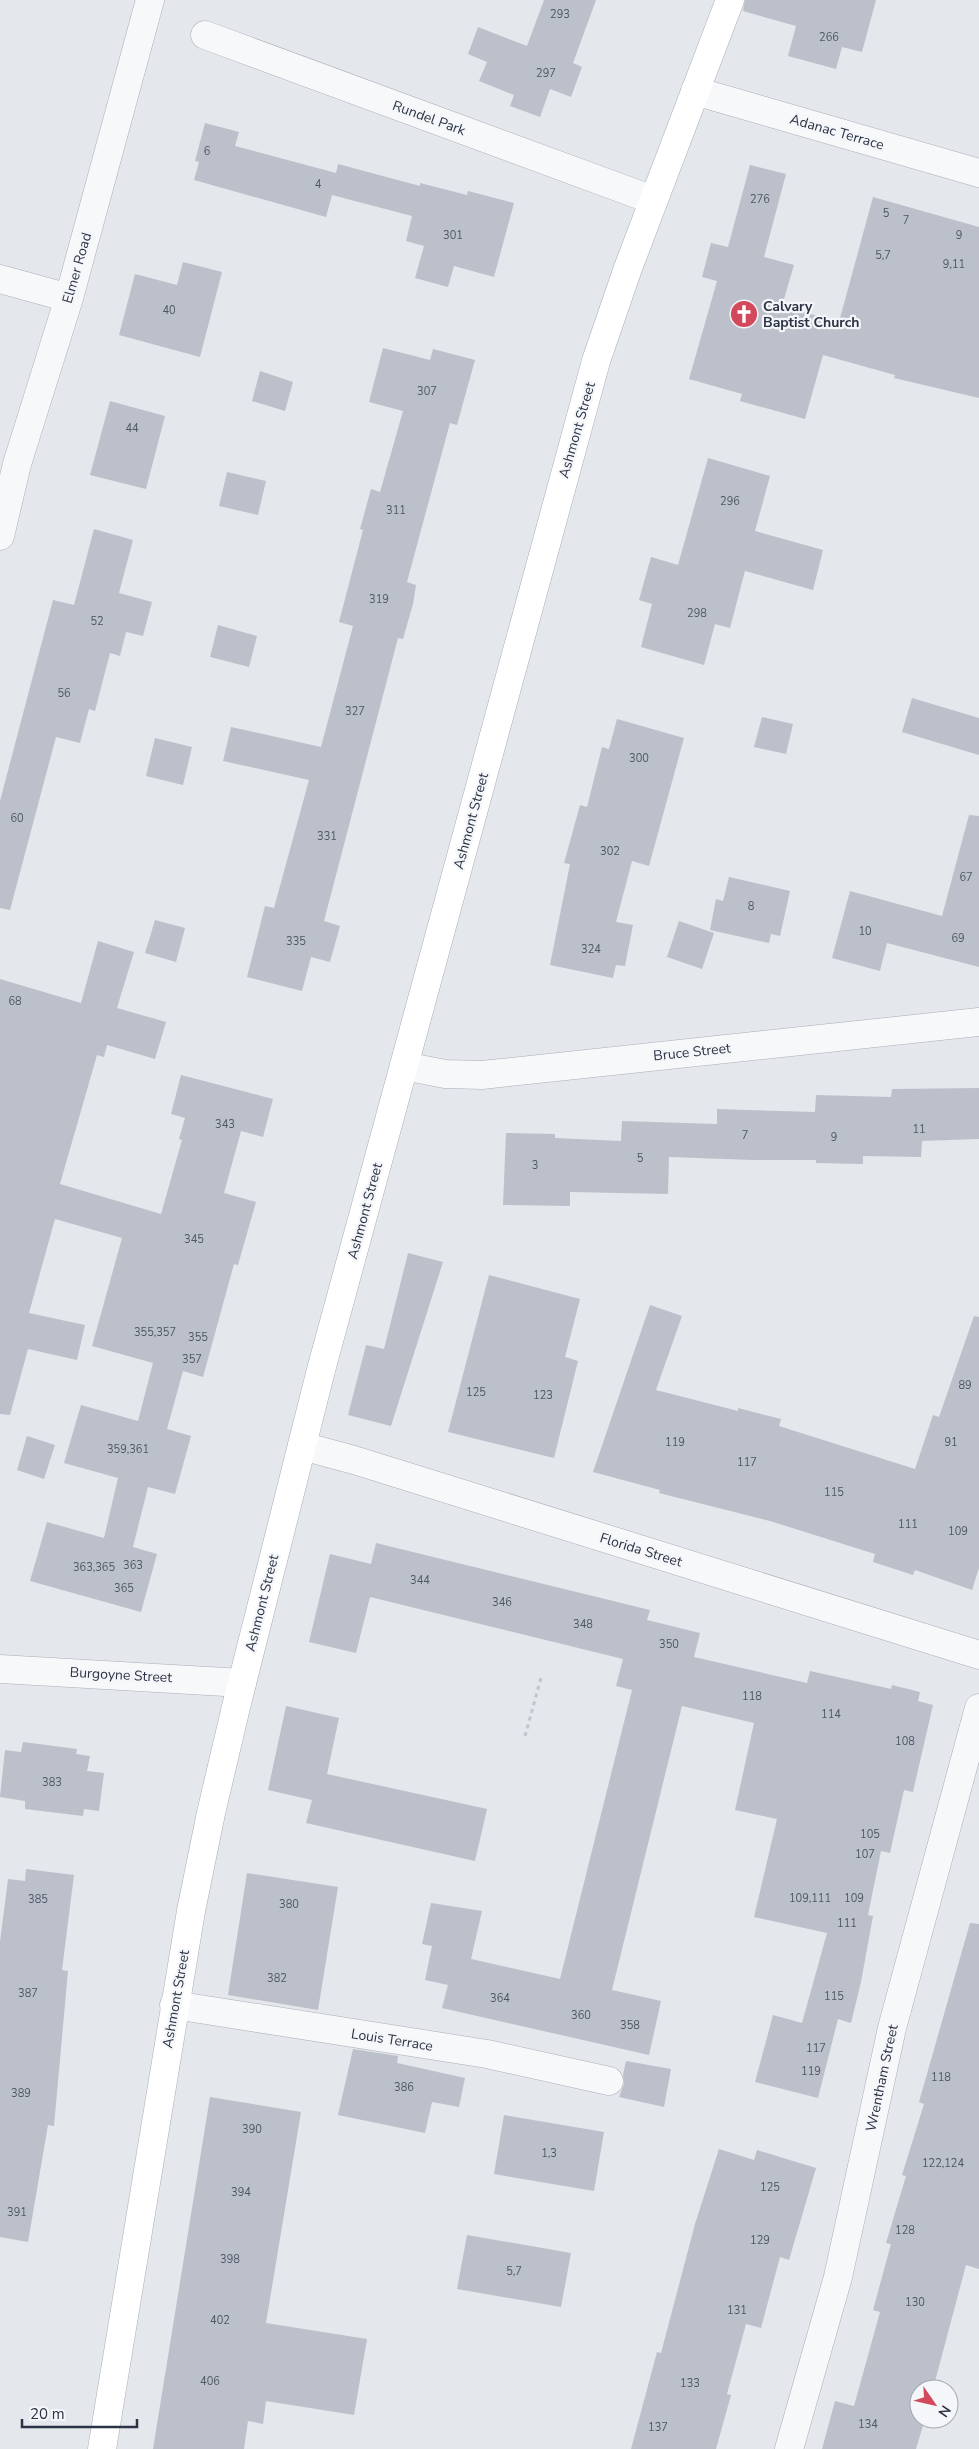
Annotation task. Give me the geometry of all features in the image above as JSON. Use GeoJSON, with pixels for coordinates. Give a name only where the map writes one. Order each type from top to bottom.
{"type":"FeatureCollection","features":[{"type":"Feature","properties":{"kind":"main road","name":"Ashmont Street"},"geometry":{"type":"LineString","coordinates":[[102,2449],[174,2005],[202,1852],[242,1683],[302,1446],[591,378],[653,200],[730,0]]}},
{"type":"Feature","properties":{"kind":"street","name":"Elmer Road"},"geometry":{"type":"LineString","coordinates":[[0,536],[17,464],[69,298],[150,0]]}},
{"type":"Feature","properties":{"kind":"street","name":"Rundel Park"},"geometry":{"type":"LineString","coordinates":[[205,36],[653,200]]}},
{"type":"Feature","properties":{"kind":"street","name":"Adanac Terrace"},"geometry":{"type":"LineString","coordinates":[[695,91],[979,173]]}},
{"type":"Feature","properties":{"kind":"street"},"geometry":{"type":"LineString","coordinates":[[0,279],[69,298]]}},
{"type":"Feature","properties":{"kind":"street","name":"Bruce Street"},"geometry":{"type":"LineString","coordinates":[[404,1066],[445,1074],[482,1075],[979,1022]]}},
{"type":"Feature","properties":{"kind":"street","name":"Florida Street"},"geometry":{"type":"LineString","coordinates":[[302,1446],[354,1460],[979,1655]]}},
{"type":"Feature","properties":{"kind":"street","name":"Burgoyne Street"},"geometry":{"type":"LineString","coordinates":[[0,1669],[242,1683]]}},
{"type":"Feature","properties":{"kind":"street","name":"Wrentham Street"},"geometry":{"type":"LineString","coordinates":[[789,2449],[838,2277],[892,2028],[979,1708]]}},
{"type":"Feature","properties":{"kind":"street","name":"Louis Terrace"},"geometry":{"type":"LineString","coordinates":[[174,2005],[487,2054],[609,2081]]}},
{"type":"Feature","properties":{"kind":"path"},"geometry":{"type":"LineString","coordinates":[[525,1736],[541,1678]]}},
{"type":"Feature","properties":{"kind":"building"},"geometry":{"type":"Polygon","coordinates":[[[544,0],[596,0],[573,63],[582,67],[571,97],[550,89],[540,117],[510,106],[514,95],[479,81],[487,62],[468,54],[478,27],[527,46],[544,0]]]}},
{"type":"Feature","properties":{"kind":"building"},"geometry":{"type":"Polygon","coordinates":[[[745,0],[876,0],[862,52],[842,47],[836,69],[788,56],[796,26],[743,11],[745,0]]]}},
{"type":"Feature","properties":{"kind":"building"},"geometry":{"type":"Polygon","coordinates":[[[205,123],[239,132],[235,146],[336,173],[338,164],[420,186],[420,183],[467,195],[468,191],[514,203],[494,277],[454,266],[448,287],[415,278],[424,246],[406,241],[412,216],[332,195],[326,217],[194,180],[199,162],[195,161],[205,123]]]}},
{"type":"Feature","properties":{"kind":"building"},"geometry":{"type":"Polygon","coordinates":[[[750,165],[786,174],[764,257],[794,265],[782,306],[839,322],[873,197],[979,227],[979,398],[894,378],[895,375],[823,355],[805,419],[740,401],[742,394],[689,379],[717,281],[702,277],[711,243],[728,247],[750,165]]]}},
{"type":"Feature","properties":{"kind":"building"},"geometry":{"type":"Polygon","coordinates":[[[183,262],[222,272],[200,357],[119,335],[135,274],[177,285],[183,262]]]}},
{"type":"Feature","properties":{"kind":"building"},"geometry":{"type":"Polygon","coordinates":[[[383,348],[430,360],[433,349],[475,360],[457,425],[450,423],[407,582],[416,585],[413,604],[403,639],[398,638],[324,921],[340,926],[330,962],[311,957],[302,991],[247,977],[265,906],[274,908],[309,780],[223,761],[231,727],[321,747],[353,626],[339,622],[363,530],[360,529],[371,489],[380,492],[403,411],[369,402],[383,348]]]}},
{"type":"Feature","properties":{"kind":"building"},"geometry":{"type":"Polygon","coordinates":[[[260,371],[293,382],[285,411],[252,401],[260,371]]]}},
{"type":"Feature","properties":{"kind":"building"},"geometry":{"type":"Polygon","coordinates":[[[110,401],[165,416],[146,489],[90,475],[110,401]]]}},
{"type":"Feature","properties":{"kind":"building"},"geometry":{"type":"Polygon","coordinates":[[[708,458],[770,476],[755,531],[823,550],[813,590],[745,571],[730,628],[715,624],[704,665],[641,647],[652,604],[639,600],[651,557],[678,565],[708,458]]]}},
{"type":"Feature","properties":{"kind":"building"},"geometry":{"type":"Polygon","coordinates":[[[227,472],[266,481],[258,515],[219,506],[227,472]]]}},
{"type":"Feature","properties":{"kind":"building"},"geometry":{"type":"Polygon","coordinates":[[[94,529],[133,540],[119,593],[152,602],[143,636],[126,632],[120,656],[110,653],[95,711],[89,709],[80,743],[56,737],[10,910],[0,908],[0,801],[53,600],[74,605],[94,529]]]}},
{"type":"Feature","properties":{"kind":"building"},"geometry":{"type":"Polygon","coordinates":[[[218,625],[257,636],[249,667],[210,657],[218,625]]]}},
{"type":"Feature","properties":{"kind":"building"},"geometry":{"type":"Polygon","coordinates":[[[912,698],[979,718],[979,755],[902,732],[912,698]]]}},
{"type":"Feature","properties":{"kind":"building"},"geometry":{"type":"Polygon","coordinates":[[[762,717],[793,724],[786,754],[754,747],[762,717]]]}},
{"type":"Feature","properties":{"kind":"building"},"geometry":{"type":"Polygon","coordinates":[[[617,719],[684,738],[649,866],[632,861],[616,922],[633,925],[625,966],[616,965],[613,978],[550,965],[570,864],[564,863],[580,805],[587,807],[602,747],[609,749],[617,719]]]}},
{"type":"Feature","properties":{"kind":"building"},"geometry":{"type":"Polygon","coordinates":[[[155,738],[192,747],[183,785],[146,776],[155,738]]]}},
{"type":"Feature","properties":{"kind":"building"},"geometry":{"type":"Polygon","coordinates":[[[969,815],[979,816],[979,967],[887,943],[880,971],[832,958],[850,891],[942,916],[969,815]]]}},
{"type":"Feature","properties":{"kind":"building"},"geometry":{"type":"Polygon","coordinates":[[[729,877],[790,891],[780,936],[771,934],[769,943],[710,930],[716,899],[723,901],[729,877]]]}},
{"type":"Feature","properties":{"kind":"building"},"geometry":{"type":"Polygon","coordinates":[[[155,920],[185,928],[176,962],[145,953],[155,920]]]}},
{"type":"Feature","properties":{"kind":"building"},"geometry":{"type":"Polygon","coordinates":[[[679,921],[714,933],[702,969],[667,957],[679,921]]]}},
{"type":"Feature","properties":{"kind":"building"},"geometry":{"type":"Polygon","coordinates":[[[98,941],[134,952],[117,1008],[166,1022],[155,1059],[107,1045],[104,1057],[97,1055],[60,1184],[161,1214],[182,1140],[179,1139],[185,1118],[171,1114],[181,1075],[273,1099],[263,1137],[241,1131],[224,1193],[256,1202],[238,1265],[234,1264],[203,1377],[183,1371],[167,1429],[191,1436],[175,1494],[148,1487],[133,1547],[157,1554],[141,1612],[30,1581],[47,1522],[104,1538],[118,1478],[64,1463],[81,1405],[138,1421],[153,1363],[92,1346],[122,1238],[55,1219],[29,1313],[85,1325],[77,1360],[28,1349],[10,1415],[0,1414],[0,979],[81,1003],[98,941]]]}},
{"type":"Feature","properties":{"kind":"building"},"geometry":{"type":"Polygon","coordinates":[[[979,1088],[979,1139],[922,1141],[921,1157],[863,1156],[863,1164],[816,1163],[816,1160],[669,1157],[668,1194],[570,1192],[570,1206],[503,1205],[506,1133],[555,1134],[555,1138],[621,1141],[622,1121],[717,1124],[717,1109],[815,1112],[816,1095],[891,1097],[892,1089],[979,1088]]]}},
{"type":"Feature","properties":{"kind":"building"},"geometry":{"type":"Polygon","coordinates":[[[408,1253],[443,1262],[391,1426],[348,1415],[366,1345],[384,1349],[408,1253]]]}},
{"type":"Feature","properties":{"kind":"building"},"geometry":{"type":"Polygon","coordinates":[[[489,1275],[580,1299],[565,1357],[578,1361],[554,1458],[448,1432],[489,1275]]]}},
{"type":"Feature","properties":{"kind":"building"},"geometry":{"type":"Polygon","coordinates":[[[650,1305],[682,1316],[656,1390],[738,1411],[738,1408],[781,1419],[779,1426],[915,1469],[933,1415],[939,1417],[974,1316],[979,1317],[979,1568],[972,1590],[915,1570],[913,1575],[873,1562],[875,1554],[770,1521],[659,1493],[660,1490],[593,1472],[650,1305]]]}},
{"type":"Feature","properties":{"kind":"building"},"geometry":{"type":"Polygon","coordinates":[[[27,1436],[55,1445],[44,1479],[17,1470],[27,1436]]]}},
{"type":"Feature","properties":{"kind":"building"},"geometry":{"type":"Polygon","coordinates":[[[376,1543],[650,1610],[647,1620],[700,1633],[694,1657],[807,1683],[810,1671],[891,1689],[892,1685],[920,1692],[918,1701],[933,1705],[913,1792],[904,1790],[890,1853],[881,1851],[868,1915],[873,1916],[861,1982],[851,2023],[838,2019],[818,2098],[755,2082],[773,2015],[802,2023],[827,1933],[754,1917],[777,1819],[735,1810],[754,1723],[682,1706],[612,1990],[661,2001],[649,2055],[442,2008],[448,1985],[425,1980],[432,1946],[422,1944],[431,1903],[482,1911],[471,1959],[560,1979],[632,1690],[616,1686],[623,1659],[370,1597],[356,1653],[309,1642],[330,1554],[371,1564],[376,1543]]]}},
{"type":"Feature","properties":{"kind":"building"},"geometry":{"type":"Polygon","coordinates":[[[286,1706],[339,1718],[327,1774],[487,1809],[475,1861],[306,1823],[312,1800],[268,1790],[286,1706]]]}},
{"type":"Feature","properties":{"kind":"building"},"geometry":{"type":"Polygon","coordinates":[[[23,1742],[77,1749],[76,1754],[90,1756],[87,1771],[104,1773],[99,1811],[84,1809],[83,1816],[25,1809],[25,1801],[0,1797],[5,1750],[21,1752],[23,1742]]]}},
{"type":"Feature","properties":{"kind":"building"},"geometry":{"type":"Polygon","coordinates":[[[26,1869],[74,1875],[62,1970],[68,1971],[54,2126],[48,2125],[28,2242],[0,2237],[0,1942],[8,1879],[25,1881],[26,1869]]]}},
{"type":"Feature","properties":{"kind":"building"},"geometry":{"type":"Polygon","coordinates":[[[247,1873],[338,1887],[318,2010],[228,1995],[247,1873]]]}},
{"type":"Feature","properties":{"kind":"building"},"geometry":{"type":"Polygon","coordinates":[[[970,1923],[979,1924],[979,2269],[966,2265],[936,2379],[909,2379],[909,2429],[922,2429],[916,2449],[822,2449],[835,2401],[854,2406],[880,2312],[873,2310],[891,2244],[886,2243],[906,2176],[902,2175],[924,2104],[919,2102],[970,1923]]]}},
{"type":"Feature","properties":{"kind":"building"},"geometry":{"type":"Polygon","coordinates":[[[353,2049],[398,2056],[397,2063],[465,2078],[459,2107],[432,2102],[425,2133],[338,2115],[353,2049]]]}},
{"type":"Feature","properties":{"kind":"building"},"geometry":{"type":"Polygon","coordinates":[[[626,2061],[671,2069],[664,2107],[619,2097],[624,2084],[623,2075],[626,2061]]]}},
{"type":"Feature","properties":{"kind":"building"},"geometry":{"type":"Polygon","coordinates":[[[210,2097],[301,2112],[266,2323],[367,2339],[354,2415],[266,2401],[263,2424],[248,2421],[244,2449],[153,2449],[210,2097]]]}},
{"type":"Feature","properties":{"kind":"building"},"geometry":{"type":"Polygon","coordinates":[[[504,2115],[604,2132],[594,2191],[494,2174],[504,2115]]]}},
{"type":"Feature","properties":{"kind":"building"},"geometry":{"type":"Polygon","coordinates":[[[719,2149],[754,2160],[757,2150],[816,2168],[789,2260],[780,2257],[761,2328],[746,2324],[727,2394],[731,2395],[716,2449],[631,2449],[657,2352],[661,2353],[695,2224],[719,2149]]]}},
{"type":"Feature","properties":{"kind":"building"},"geometry":{"type":"Polygon","coordinates":[[[467,2235],[571,2253],[561,2307],[457,2289],[467,2235]]]}},
{"type":"Feature","properties":{"kind":"place","name":"Calvary Baptist Church"},"geometry":{"type":"Point","coordinates":[744,314]}}]}
